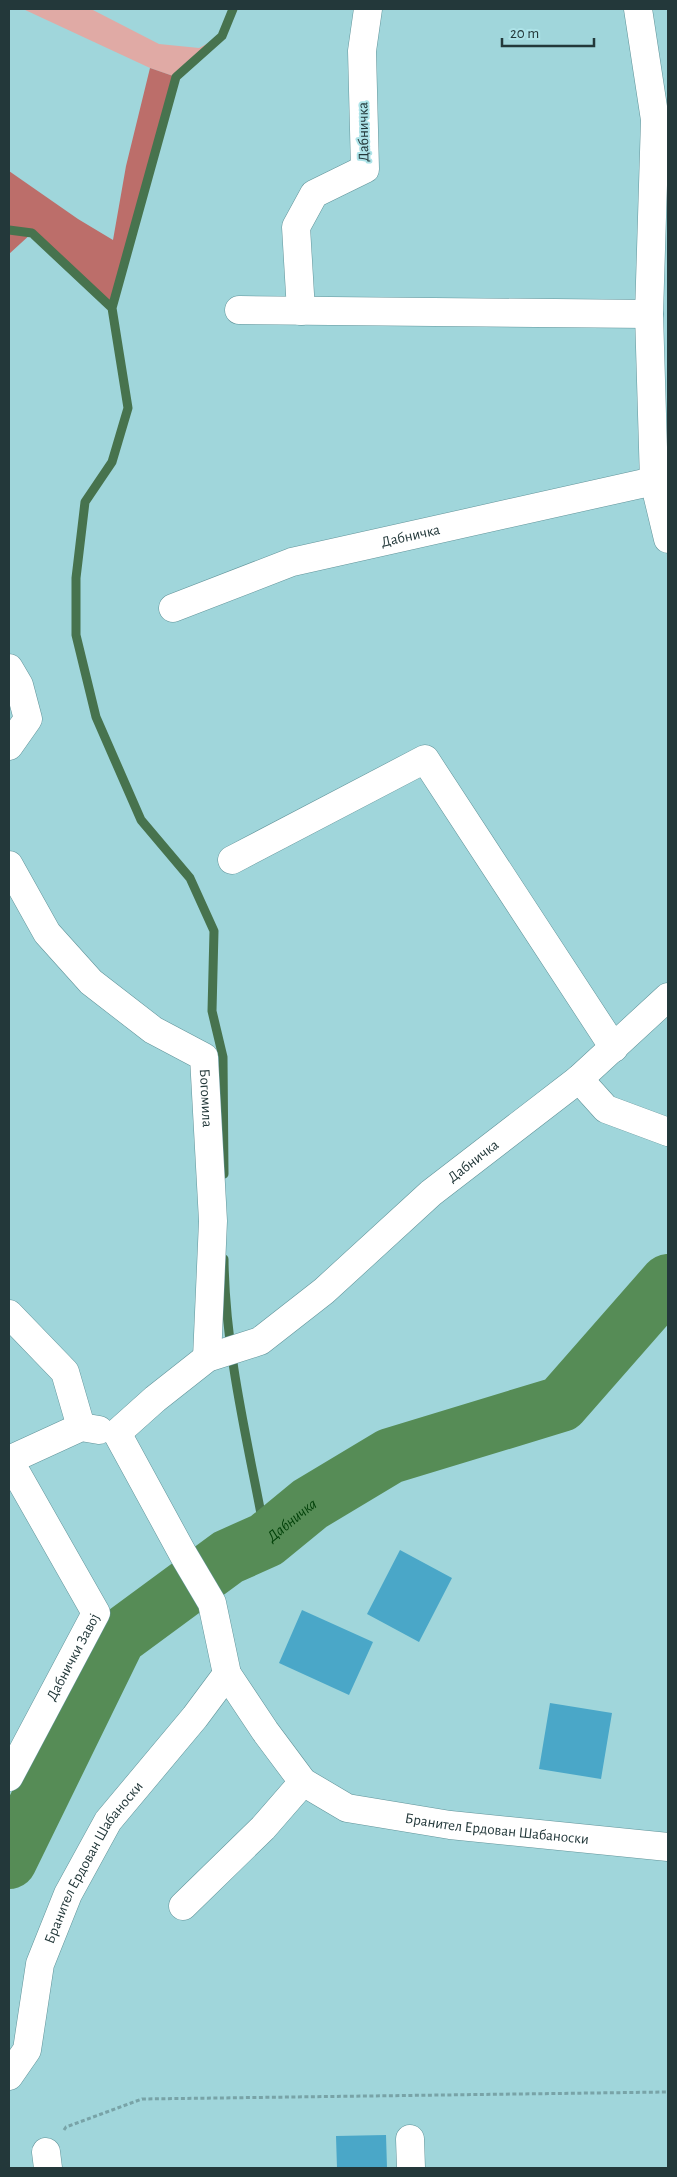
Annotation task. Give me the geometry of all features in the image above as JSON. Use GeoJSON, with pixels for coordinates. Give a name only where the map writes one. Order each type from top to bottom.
{"type":"FeatureCollection","features":[{"type":"Feature","properties":{"kind":"street","name":"Дабничка"},"geometry":{"type":"LineString","coordinates":[[300,311],[296,226],[314,194],[365,169],[362,51],[368,9]]}},
{"type":"Feature","properties":{"kind":"street"},"geometry":{"type":"LineString","coordinates":[[638,9],[654,120],[649,314],[659,338],[654,481],[668,539]]}},
{"type":"Feature","properties":{"kind":"street"},"geometry":{"type":"LineString","coordinates":[[238,310],[649,314]]}},
{"type":"Feature","properties":{"kind":"street","name":"Дабничка"},"geometry":{"type":"LineString","coordinates":[[172,608],[292,562],[654,481]]}},
{"type":"Feature","properties":{"kind":"street"},"geometry":{"type":"LineString","coordinates":[[9,668],[19,685],[28,719],[9,746]]}},
{"type":"Feature","properties":{"kind":"street"},"geometry":{"type":"LineString","coordinates":[[232,860],[425,759],[614,1048]]}},
{"type":"Feature","properties":{"kind":"street","name":"Богомила"},"geometry":{"type":"LineString","coordinates":[[9,865],[47,933],[91,982],[153,1030],[204,1057],[213,1221],[207,1358]]}},
{"type":"Feature","properties":{"kind":"street","name":"Дабничка"},"geometry":{"type":"LineString","coordinates":[[118,1433],[156,1399],[207,1358],[260,1341],[324,1291],[431,1193],[579,1079],[668,998]]}},
{"type":"Feature","properties":{"kind":"street"},"geometry":{"type":"LineString","coordinates":[[579,1079],[606,1109],[668,1132]]}},
{"type":"Feature","properties":{"kind":"street"},"geometry":{"type":"LineString","coordinates":[[9,1314],[65,1372],[81,1427]]}},
{"type":"Feature","properties":{"kind":"street"},"geometry":{"type":"LineString","coordinates":[[9,1460],[81,1427],[118,1433]]}},
{"type":"Feature","properties":{"kind":"street","name":"Бранител Ердован Шабаноски"},"geometry":{"type":"LineString","coordinates":[[118,1433],[183,1554],[212,1603],[227,1674],[265,1731],[304,1782],[348,1808],[450,1825],[668,1847]]}},
{"type":"Feature","properties":{"kind":"street","name":"Дабнички Завој"},"geometry":{"type":"LineString","coordinates":[[9,1460],[96,1613],[9,1777]]}},
{"type":"Feature","properties":{"kind":"street","name":"Бранител Ердован Шабаноски"},"geometry":{"type":"LineString","coordinates":[[9,2076],[27,2050],[40,1964],[68,1894],[108,1821],[227,1674]]}},
{"type":"Feature","properties":{"kind":"street"},"geometry":{"type":"LineString","coordinates":[[183,1906],[262,1828],[304,1782]]}},
{"type":"Feature","properties":{"kind":"street"},"geometry":{"type":"LineString","coordinates":[[410,2139],[411,2168]]}},
{"type":"Feature","properties":{"kind":"path"},"geometry":{"type":"LineString","coordinates":[[47,2160],[66,2127],[142,2099],[668,2092]]}},
{"type":"Feature","properties":{"kind":"shaded area"},"geometry":{"type":"Polygon","coordinates":[[[23,9],[91,9],[159,44],[199,48],[222,36],[176,77],[150,68],[23,9]]]}},
{"type":"Feature","properties":{"kind":"shaded area"},"geometry":{"type":"Polygon","coordinates":[[[150,68],[176,77],[112,308],[32,233],[9,254],[9,171],[78,219],[113,240],[126,166],[150,68]]]}},
{"type":"Feature","properties":{"kind":"building"},"geometry":{"type":"Polygon","coordinates":[[[400,1550],[452,1578],[419,1642],[367,1614],[400,1550]]]}},
{"type":"Feature","properties":{"kind":"building"},"geometry":{"type":"Polygon","coordinates":[[[302,1610],[373,1642],[349,1695],[279,1663],[302,1610]]]}},
{"type":"Feature","properties":{"kind":"building"},"geometry":{"type":"Polygon","coordinates":[[[550,1703],[612,1713],[601,1779],[539,1769],[550,1703]]]}},
{"type":"Feature","properties":{"kind":"building"},"geometry":{"type":"Polygon","coordinates":[[[386,2135],[387,2168],[337,2168],[336,2136],[386,2135]]]}},
{"type":"Feature","properties":{"kind":"waterway"},"geometry":{"type":"LineString","coordinates":[[224,1174],[223,1057],[212,1011],[214,931],[190,878],[141,820],[96,717],[76,635],[76,578],[85,502],[112,462],[128,408],[112,308],[176,77],[222,36],[233,9]]}},
{"type":"Feature","properties":{"kind":"waterway"},"geometry":{"type":"LineString","coordinates":[[9,230],[32,233],[112,308]]}},
{"type":"Feature","properties":{"kind":"waterway"},"geometry":{"type":"LineString","coordinates":[[224,1259],[225,1294],[233,1365],[266,1540]]}},
{"type":"Feature","properties":{"kind":"waterway","name":"Дабничка"},"geometry":{"type":"LineString","coordinates":[[9,1861],[118,1638],[228,1557],[266,1540],[310,1504],[390,1456],[561,1404],[668,1282]]}}]}
